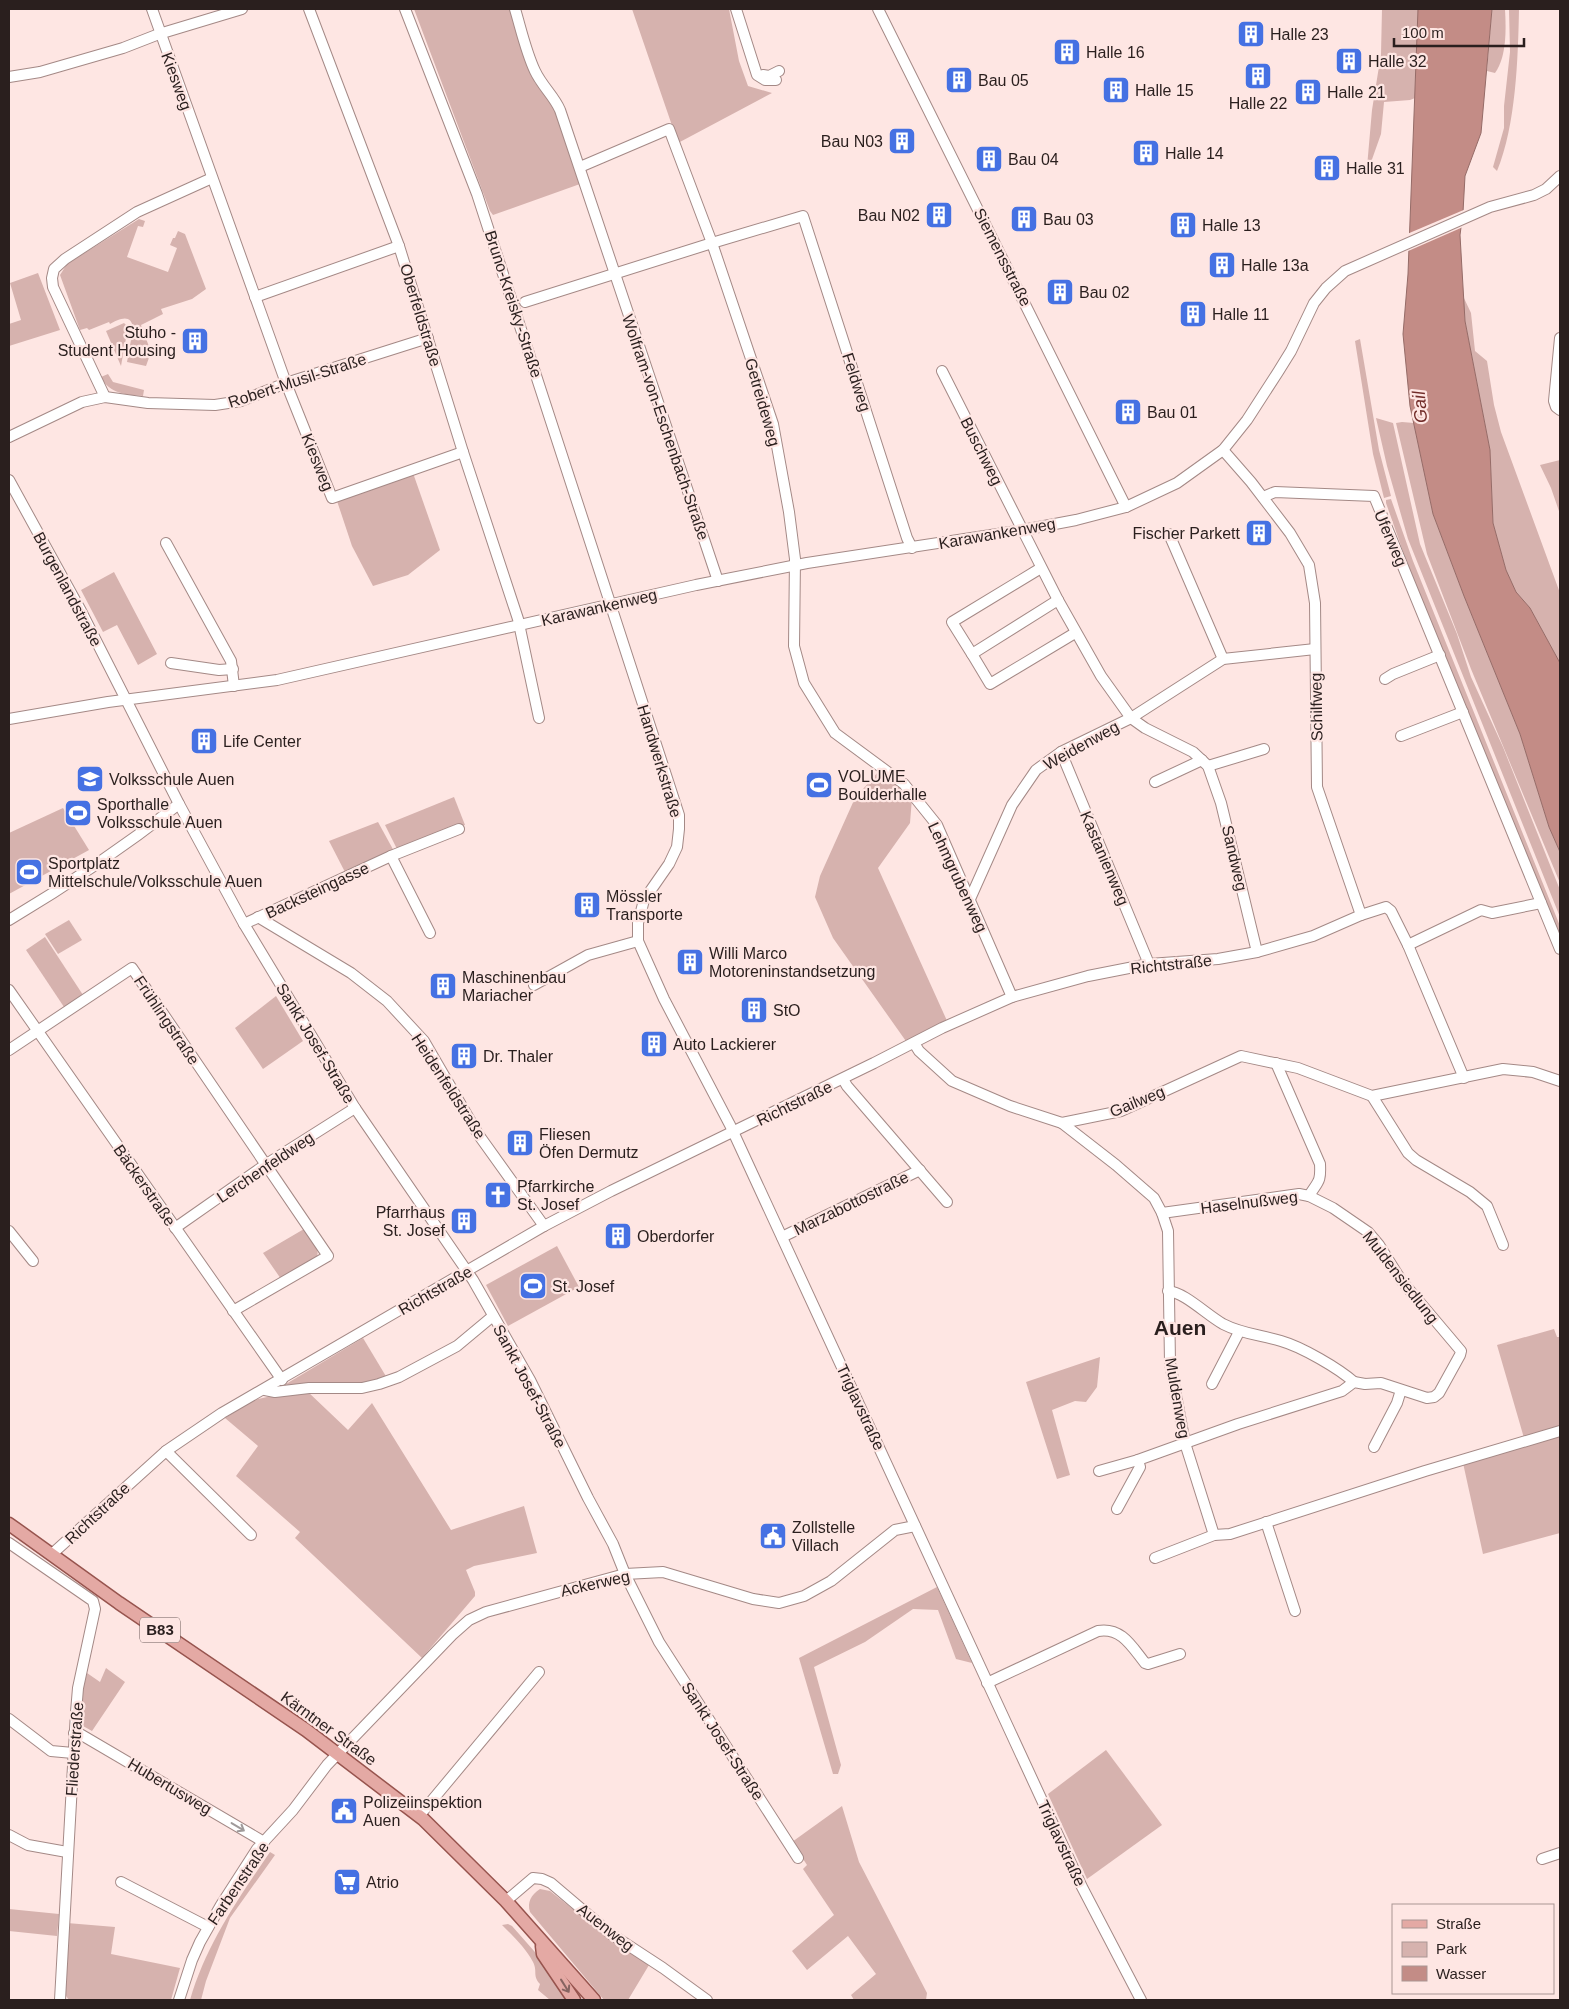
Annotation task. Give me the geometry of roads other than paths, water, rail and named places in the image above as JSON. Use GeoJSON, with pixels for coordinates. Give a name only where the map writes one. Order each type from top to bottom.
{"type":"FeatureCollection","features":[{"type":"Feature","properties":{"kind":"main road","name":"Kärntner Straße"},"geometry":{"type":"LineString","coordinates":[[9,1524],[119,1603],[269,1704],[418,1816],[506,1901],[594,2000]]}},
{"type":"Feature","properties":{"kind":"main road"},"geometry":{"type":"LineString","coordinates":[[542,1941],[542,1954],[574,2000]]}},
{"type":"Feature","properties":{"kind":"street","name":"Kiesweg"},"geometry":{"type":"LineString","coordinates":[[152,9],[159,34],[286,383],[332,498],[463,452]]}},
{"type":"Feature","properties":{"kind":"street"},"geometry":{"type":"LineString","coordinates":[[9,77],[40,72],[123,48],[159,34],[242,9]]}},
{"type":"Feature","properties":{"kind":"street","name":"Oberfeldstraße"},"geometry":{"type":"LineString","coordinates":[[309,9],[400,246],[463,452],[520,626]]}},
{"type":"Feature","properties":{"kind":"street","name":"Bruno-Kreisky-Straße"},"geometry":{"type":"LineString","coordinates":[[405,9],[477,194],[548,408],[610,604]]}},
{"type":"Feature","properties":{"kind":"street","name":"Wolfram-von-Eschenbach-Straße"},"geometry":{"type":"LineString","coordinates":[[515,9],[535,70],[540,80],[555,98],[580,167],[718,581]]}},
{"type":"Feature","properties":{"kind":"street"},"geometry":{"type":"LineString","coordinates":[[736,9],[757,75],[766,80],[778,76]]}},
{"type":"Feature","properties":{"kind":"street","name":"Siemensstraße"},"geometry":{"type":"LineString","coordinates":[[878,9],[1126,506]]}},
{"type":"Feature","properties":{"kind":"street","name":"Getreideweg"},"geometry":{"type":"LineString","coordinates":[[580,167],[669,129],[712,242],[773,424],[789,512],[795,566]]}},
{"type":"Feature","properties":{"kind":"street","name":"Karawankenweg"},"geometry":{"type":"LineString","coordinates":[[126,699],[277,680],[718,581],[795,566],[1023,530],[1076,520],[1126,506],[1177,483],[1223,450],[1247,420],[1291,351],[1314,303],[1326,288],[1345,271],[1490,207],[1534,195],[1560,176]]}},
{"type":"Feature","properties":{"kind":"street"},"geometry":{"type":"LineString","coordinates":[[105,397],[53,287],[54,268],[137,212],[212,178]]}},
{"type":"Feature","properties":{"kind":"street","name":"Feldweg"},"geometry":{"type":"LineString","coordinates":[[712,242],[803,216],[906,538],[912,548]]}},
{"type":"Feature","properties":{"kind":"street"},"geometry":{"type":"LineString","coordinates":[[525,302],[712,242]]}},
{"type":"Feature","properties":{"kind":"street"},"geometry":{"type":"LineString","coordinates":[[255,297],[400,246]]}},
{"type":"Feature","properties":{"kind":"street","name":"Robert-Musil-Straße"},"geometry":{"type":"LineString","coordinates":[[9,437],[82,402],[105,397],[148,403],[215,405],[241,401],[286,383],[428,338]]}},
{"type":"Feature","properties":{"kind":"street"},"geometry":{"type":"LineString","coordinates":[[1560,338],[1554,401],[1556,407],[1560,410]]}},
{"type":"Feature","properties":{"kind":"street","name":"Buschweg"},"geometry":{"type":"LineString","coordinates":[[942,371],[1023,530]]}},
{"type":"Feature","properties":{"kind":"street","name":"Schilfweg"},"geometry":{"type":"LineString","coordinates":[[1223,450],[1290,532],[1309,565],[1315,602],[1317,787],[1361,915]]}},
{"type":"Feature","properties":{"kind":"street","name":"Burgenlandstraße"},"geometry":{"type":"LineString","coordinates":[[9,480],[81,611],[126,699]]}},
{"type":"Feature","properties":{"kind":"street","name":"Uferweg"},"geometry":{"type":"LineString","coordinates":[[1263,497],[1275,492],[1374,496],[1560,949]]}},
{"type":"Feature","properties":{"kind":"street"},"geometry":{"type":"LineString","coordinates":[[1023,530],[1075,633],[1101,676],[1131,718],[1145,728],[1193,752],[1205,763]]}},
{"type":"Feature","properties":{"kind":"street"},"geometry":{"type":"LineString","coordinates":[[1169,534],[1223,659]]}},
{"type":"Feature","properties":{"kind":"street"},"geometry":{"type":"LineString","coordinates":[[166,543],[231,660],[234,686]]}},
{"type":"Feature","properties":{"kind":"street","name":"Lehmgrubenweg"},"geometry":{"type":"LineString","coordinates":[[795,566],[794,646],[804,683],[836,733],[904,784],[937,825],[1012,997]]}},
{"type":"Feature","properties":{"kind":"street"},"geometry":{"type":"LineString","coordinates":[[1041,568],[952,622],[990,684],[1075,633]]}},
{"type":"Feature","properties":{"kind":"street"},"geometry":{"type":"LineString","coordinates":[[972,654],[1058,600]]}},
{"type":"Feature","properties":{"kind":"street","name":"Handwerkstraße"},"geometry":{"type":"LineString","coordinates":[[610,604],[679,815],[680,829],[677,847],[669,864],[644,900],[638,923],[638,941],[664,999],[734,1132]]}},
{"type":"Feature","properties":{"kind":"street","name":"Karawankenweg"},"geometry":{"type":"LineString","coordinates":[[520,626],[539,718]]}},
{"type":"Feature","properties":{"kind":"street","name":"Weidenweg"},"geometry":{"type":"LineString","coordinates":[[970,899],[1012,805],[1036,770],[1061,752],[1131,718],[1223,659],[1315,649]]}},
{"type":"Feature","properties":{"kind":"street"},"geometry":{"type":"LineString","coordinates":[[1386,679],[1393,674],[1440,655]]}},
{"type":"Feature","properties":{"kind":"street"},"geometry":{"type":"LineString","coordinates":[[171,663],[219,670],[233,669]]}},
{"type":"Feature","properties":{"kind":"street"},"geometry":{"type":"LineString","coordinates":[[9,719],[126,699],[179,804],[244,924]]}},
{"type":"Feature","properties":{"kind":"street"},"geometry":{"type":"LineString","coordinates":[[1401,736],[1463,712]]}},
{"type":"Feature","properties":{"kind":"street"},"geometry":{"type":"LineString","coordinates":[[1155,782],[1205,763],[1264,749]]}},
{"type":"Feature","properties":{"kind":"street","name":"Kastanienweg"},"geometry":{"type":"LineString","coordinates":[[1061,752],[1149,964]]}},
{"type":"Feature","properties":{"kind":"street","name":"Sandweg"},"geometry":{"type":"LineString","coordinates":[[1205,763],[1221,803],[1257,952]]}},
{"type":"Feature","properties":{"kind":"street"},"geometry":{"type":"LineString","coordinates":[[9,920],[126,844],[179,804]]}},
{"type":"Feature","properties":{"kind":"street","name":"Backsteingasse"},"geometry":{"type":"LineString","coordinates":[[244,924],[391,856],[459,829]]}},
{"type":"Feature","properties":{"kind":"street"},"geometry":{"type":"LineString","coordinates":[[391,856],[430,933]]}},
{"type":"Feature","properties":{"kind":"street"},"geometry":{"type":"LineString","coordinates":[[1408,945],[1481,910],[1492,913],[1541,903]]}},
{"type":"Feature","properties":{"kind":"street"},"geometry":{"type":"LineString","coordinates":[[1361,915],[1386,907],[1391,911],[1408,945],[1464,1078]]}},
{"type":"Feature","properties":{"kind":"street","name":"Richtstraße"},"geometry":{"type":"LineString","coordinates":[[52,1554],[166,1451],[208,1422],[544,1226],[611,1191],[843,1079],[970,1015],[1012,997],[1088,976],[1149,964],[1218,960],[1257,952],[1313,936],[1361,915]]}},
{"type":"Feature","properties":{"kind":"street","name":"Heidenfeldstraße"},"geometry":{"type":"LineString","coordinates":[[258,917],[351,973],[387,1001],[424,1041],[478,1134],[544,1226]]}},
{"type":"Feature","properties":{"kind":"street","name":"Sankt Josef-Straße"},"geometry":{"type":"LineString","coordinates":[[244,924],[355,1108],[468,1271],[530,1380],[588,1498],[613,1544],[625,1574],[659,1642],[798,1858]]}},
{"type":"Feature","properties":{"kind":"street"},"geometry":{"type":"LineString","coordinates":[[534,985],[588,955],[638,941]]}},
{"type":"Feature","properties":{"kind":"street","name":"Frühlingstraße"},"geometry":{"type":"LineString","coordinates":[[37,1030],[132,968],[265,1165]]}},
{"type":"Feature","properties":{"kind":"street","name":"Bäckerstraße"},"geometry":{"type":"LineString","coordinates":[[9,990],[282,1380]]}},
{"type":"Feature","properties":{"kind":"street"},"geometry":{"type":"LineString","coordinates":[[9,1050],[37,1030]]}},
{"type":"Feature","properties":{"kind":"street","name":"Gailweg"},"geometry":{"type":"LineString","coordinates":[[914,1043],[919,1051],[952,1081],[1010,1106],[1062,1123],[1122,1111],[1241,1056],[1276,1062],[1331,1079],[1372,1096]]}},
{"type":"Feature","properties":{"kind":"street","name":"Haselnußweg"},"geometry":{"type":"LineString","coordinates":[[1162,1213],[1299,1194],[1309,1196],[1321,1179],[1320,1164],[1276,1062]]}},
{"type":"Feature","properties":{"kind":"street"},"geometry":{"type":"LineString","coordinates":[[1503,1245],[1487,1206],[1470,1192],[1416,1160],[1408,1153],[1372,1096],[1503,1069],[1533,1072],[1560,1081]]}},
{"type":"Feature","properties":{"kind":"street","name":"Marzabottostraße"},"geometry":{"type":"LineString","coordinates":[[843,1079],[947,1202]]}},
{"type":"Feature","properties":{"kind":"street","name":"Lerchenfeldweg"},"geometry":{"type":"LineString","coordinates":[[175,1228],[265,1165],[355,1108]]}},
{"type":"Feature","properties":{"kind":"street","name":"Muldenweg"},"geometry":{"type":"LineString","coordinates":[[1062,1123],[1116,1165],[1154,1198],[1162,1213],[1168,1231],[1170,1363],[1186,1443],[1214,1535]]}},
{"type":"Feature","properties":{"kind":"street","name":"Triglavstraße"},"geometry":{"type":"LineString","coordinates":[[734,1132],[1082,1887],[1141,2000]]}},
{"type":"Feature","properties":{"kind":"street"},"geometry":{"type":"LineString","coordinates":[[234,1312],[328,1256],[265,1165]]}},
{"type":"Feature","properties":{"kind":"street","name":"Marzabottostraße"},"geometry":{"type":"LineString","coordinates":[[782,1236],[920,1170]]}},
{"type":"Feature","properties":{"kind":"street","name":"Muldensiedlung"},"geometry":{"type":"LineString","coordinates":[[1309,1196],[1333,1208],[1368,1232],[1379,1244],[1401,1280],[1460,1351],[1460,1355],[1439,1393],[1434,1397],[1427,1398],[1381,1382],[1365,1384],[1354,1382]]}},
{"type":"Feature","properties":{"kind":"street"},"geometry":{"type":"LineString","coordinates":[[9,1231],[33,1261]]}},
{"type":"Feature","properties":{"kind":"street"},"geometry":{"type":"LineString","coordinates":[[1098,1471],[1138,1460],[1342,1391],[1354,1382],[1345,1374],[1289,1344],[1239,1332],[1209,1315],[1178,1292],[1168,1291]]}},
{"type":"Feature","properties":{"kind":"street","name":"Richtstraße"},"geometry":{"type":"LineString","coordinates":[[265,1390],[275,1392],[309,1388],[362,1388],[379,1384],[399,1377],[457,1346],[493,1316]]}},
{"type":"Feature","properties":{"kind":"street"},"geometry":{"type":"LineString","coordinates":[[1212,1384],[1239,1332]]}},
{"type":"Feature","properties":{"kind":"street"},"geometry":{"type":"LineString","coordinates":[[1374,1447],[1397,1403],[1400,1390]]}},
{"type":"Feature","properties":{"kind":"street"},"geometry":{"type":"LineString","coordinates":[[1155,1558],[1214,1535],[1230,1534],[1560,1431]]}},
{"type":"Feature","properties":{"kind":"street"},"geometry":{"type":"LineString","coordinates":[[166,1451],[251,1535]]}},
{"type":"Feature","properties":{"kind":"street"},"geometry":{"type":"LineString","coordinates":[[1117,1510],[1140,1466],[1138,1460]]}},
{"type":"Feature","properties":{"kind":"street"},"geometry":{"type":"LineString","coordinates":[[1266,1522],[1296,1611]]}},
{"type":"Feature","properties":{"kind":"street","name":"Ackerweg"},"geometry":{"type":"LineString","coordinates":[[338,1754],[452,1635],[469,1620],[486,1612],[625,1574],[663,1572],[753,1599],[779,1603],[804,1596],[831,1581],[896,1530],[915,1526]]}},
{"type":"Feature","properties":{"kind":"street","name":"Fliederstraße"},"geometry":{"type":"LineString","coordinates":[[9,1543],[93,1601],[95,1610],[78,1688],[66,1852],[60,2000]]}},
{"type":"Feature","properties":{"kind":"street"},"geometry":{"type":"LineString","coordinates":[[988,1682],[1098,1631],[1118,1632],[1126,1638],[1145,1663],[1148,1664],[1180,1654]]}},
{"type":"Feature","properties":{"kind":"street"},"geometry":{"type":"LineString","coordinates":[[418,1816],[539,1672]]}},
{"type":"Feature","properties":{"kind":"street"},"geometry":{"type":"LineString","coordinates":[[9,1719],[50,1751],[73,1753]]}},
{"type":"Feature","properties":{"kind":"street","name":"Hubertusweg"},"geometry":{"type":"LineString","coordinates":[[74,1733],[80,1734],[264,1842]]}},
{"type":"Feature","properties":{"kind":"street","name":"Farbenstraße"},"geometry":{"type":"LineString","coordinates":[[179,2000],[192,1960],[208,1927],[247,1865],[338,1754]]}},
{"type":"Feature","properties":{"kind":"street"},"geometry":{"type":"LineString","coordinates":[[9,1835],[28,1844],[66,1852]]}},
{"type":"Feature","properties":{"kind":"street"},"geometry":{"type":"LineString","coordinates":[[1542,1858],[1560,1853]]}},
{"type":"Feature","properties":{"kind":"street","name":"Auenweg"},"geometry":{"type":"LineString","coordinates":[[506,1901],[533,1878],[547,1881],[611,1934],[680,1979],[707,2000]]}},
{"type":"Feature","properties":{"kind":"street"},"geometry":{"type":"LineString","coordinates":[[121,1882],[208,1927]]}},
{"type":"Feature","properties":{"kind":"water","name":"Gail"},"geometry":{"type":"Polygon","coordinates":[[[1418,9],[1492,9],[1481,133],[1465,176],[1460,235],[1465,321],[1490,450],[1493,523],[1506,570],[1516,592],[1530,608],[1560,663],[1560,852],[1549,827],[1520,734],[1433,514],[1410,406],[1403,334],[1408,274],[1418,9]]]}},
{"type":"Feature","properties":{"kind":"place","name":"Halle 23"},"geometry":{"type":"Point","coordinates":[1251,34]}},
{"type":"Feature","properties":{"kind":"place","name":"Halle 16"},"geometry":{"type":"Point","coordinates":[1067,52]}},
{"type":"Feature","properties":{"kind":"place","name":"Halle 32"},"geometry":{"type":"Point","coordinates":[1349,61]}},
{"type":"Feature","properties":{"kind":"place","name":"Halle 22"},"geometry":{"type":"Point","coordinates":[1258,76]}},
{"type":"Feature","properties":{"kind":"place","name":"Bau 05"},"geometry":{"type":"Point","coordinates":[959,80]}},
{"type":"Feature","properties":{"kind":"place","name":"Halle 15"},"geometry":{"type":"Point","coordinates":[1116,90]}},
{"type":"Feature","properties":{"kind":"place","name":"Halle 21"},"geometry":{"type":"Point","coordinates":[1308,92]}},
{"type":"Feature","properties":{"kind":"place","name":"Bau N03"},"geometry":{"type":"Point","coordinates":[902,141]}},
{"type":"Feature","properties":{"kind":"place","name":"Halle 14"},"geometry":{"type":"Point","coordinates":[1146,153]}},
{"type":"Feature","properties":{"kind":"place","name":"Bau 04"},"geometry":{"type":"Point","coordinates":[989,159]}},
{"type":"Feature","properties":{"kind":"place","name":"Halle 31"},"geometry":{"type":"Point","coordinates":[1327,168]}},
{"type":"Feature","properties":{"kind":"place","name":"Bau N02"},"geometry":{"type":"Point","coordinates":[939,215]}},
{"type":"Feature","properties":{"kind":"place","name":"Bau 03"},"geometry":{"type":"Point","coordinates":[1024,219]}},
{"type":"Feature","properties":{"kind":"place","name":"Halle 13"},"geometry":{"type":"Point","coordinates":[1183,225]}},
{"type":"Feature","properties":{"kind":"place","name":"Halle 13a"},"geometry":{"type":"Point","coordinates":[1222,265]}},
{"type":"Feature","properties":{"kind":"place","name":"Bau 02"},"geometry":{"type":"Point","coordinates":[1060,292]}},
{"type":"Feature","properties":{"kind":"place","name":"Halle 11"},"geometry":{"type":"Point","coordinates":[1193,314]}},
{"type":"Feature","properties":{"kind":"place","name":"Stuho - Student Housing"},"geometry":{"type":"Point","coordinates":[195,341]}},
{"type":"Feature","properties":{"kind":"place","name":"Bau 01"},"geometry":{"type":"Point","coordinates":[1128,412]}},
{"type":"Feature","properties":{"kind":"place","name":"Fischer Parkett"},"geometry":{"type":"Point","coordinates":[1259,533]}},
{"type":"Feature","properties":{"kind":"place","name":"Life Center"},"geometry":{"type":"Point","coordinates":[204,741]}},
{"type":"Feature","properties":{"kind":"place","name":"Volksschule Auen"},"geometry":{"type":"Point","coordinates":[90,779]}},
{"type":"Feature","properties":{"kind":"place","name":"VOLUME Boulderhalle"},"geometry":{"type":"Point","coordinates":[819,785]}},
{"type":"Feature","properties":{"kind":"place","name":"Sporthalle Volksschule Auen"},"geometry":{"type":"Point","coordinates":[78,813]}},
{"type":"Feature","properties":{"kind":"place","name":"Sportplatz Mittelschule/Volksschule Auen"},"geometry":{"type":"Point","coordinates":[29,872]}},
{"type":"Feature","properties":{"kind":"place","name":"Mössler Transporte"},"geometry":{"type":"Point","coordinates":[587,905]}},
{"type":"Feature","properties":{"kind":"place","name":"Willi Marco Motoreninstandsetzung"},"geometry":{"type":"Point","coordinates":[690,962]}},
{"type":"Feature","properties":{"kind":"place","name":"Maschinenbau Mariacher"},"geometry":{"type":"Point","coordinates":[443,986]}},
{"type":"Feature","properties":{"kind":"place","name":"StO"},"geometry":{"type":"Point","coordinates":[754,1010]}},
{"type":"Feature","properties":{"kind":"place","name":"Auto Lackierer"},"geometry":{"type":"Point","coordinates":[654,1044]}},
{"type":"Feature","properties":{"kind":"place","name":"Dr. Thaler"},"geometry":{"type":"Point","coordinates":[464,1056]}},
{"type":"Feature","properties":{"kind":"place","name":"Fliesen Öfen Dermutz"},"geometry":{"type":"Point","coordinates":[520,1143]}},
{"type":"Feature","properties":{"kind":"place","name":"Pfarrkirche St. Josef"},"geometry":{"type":"Point","coordinates":[498,1195]}},
{"type":"Feature","properties":{"kind":"place","name":"Pfarrhaus St. Josef"},"geometry":{"type":"Point","coordinates":[464,1221]}},
{"type":"Feature","properties":{"kind":"place","name":"Oberdorfer"},"geometry":{"type":"Point","coordinates":[618,1236]}},
{"type":"Feature","properties":{"kind":"place","name":"St. Josef"},"geometry":{"type":"Point","coordinates":[533,1286]}},
{"type":"Feature","properties":{"kind":"place","name":"Zollstelle Villach"},"geometry":{"type":"Point","coordinates":[773,1536]}},
{"type":"Feature","properties":{"kind":"place","name":"Polizeiinspektion Auen"},"geometry":{"type":"Point","coordinates":[344,1811]}},
{"type":"Feature","properties":{"kind":"place","name":"Atrio"},"geometry":{"type":"Point","coordinates":[347,1882]}},
{"type":"Feature","properties":{"kind":"district","name":"Auen"},"geometry":{"type":"Point","coordinates":[1180,1328]}}]}
